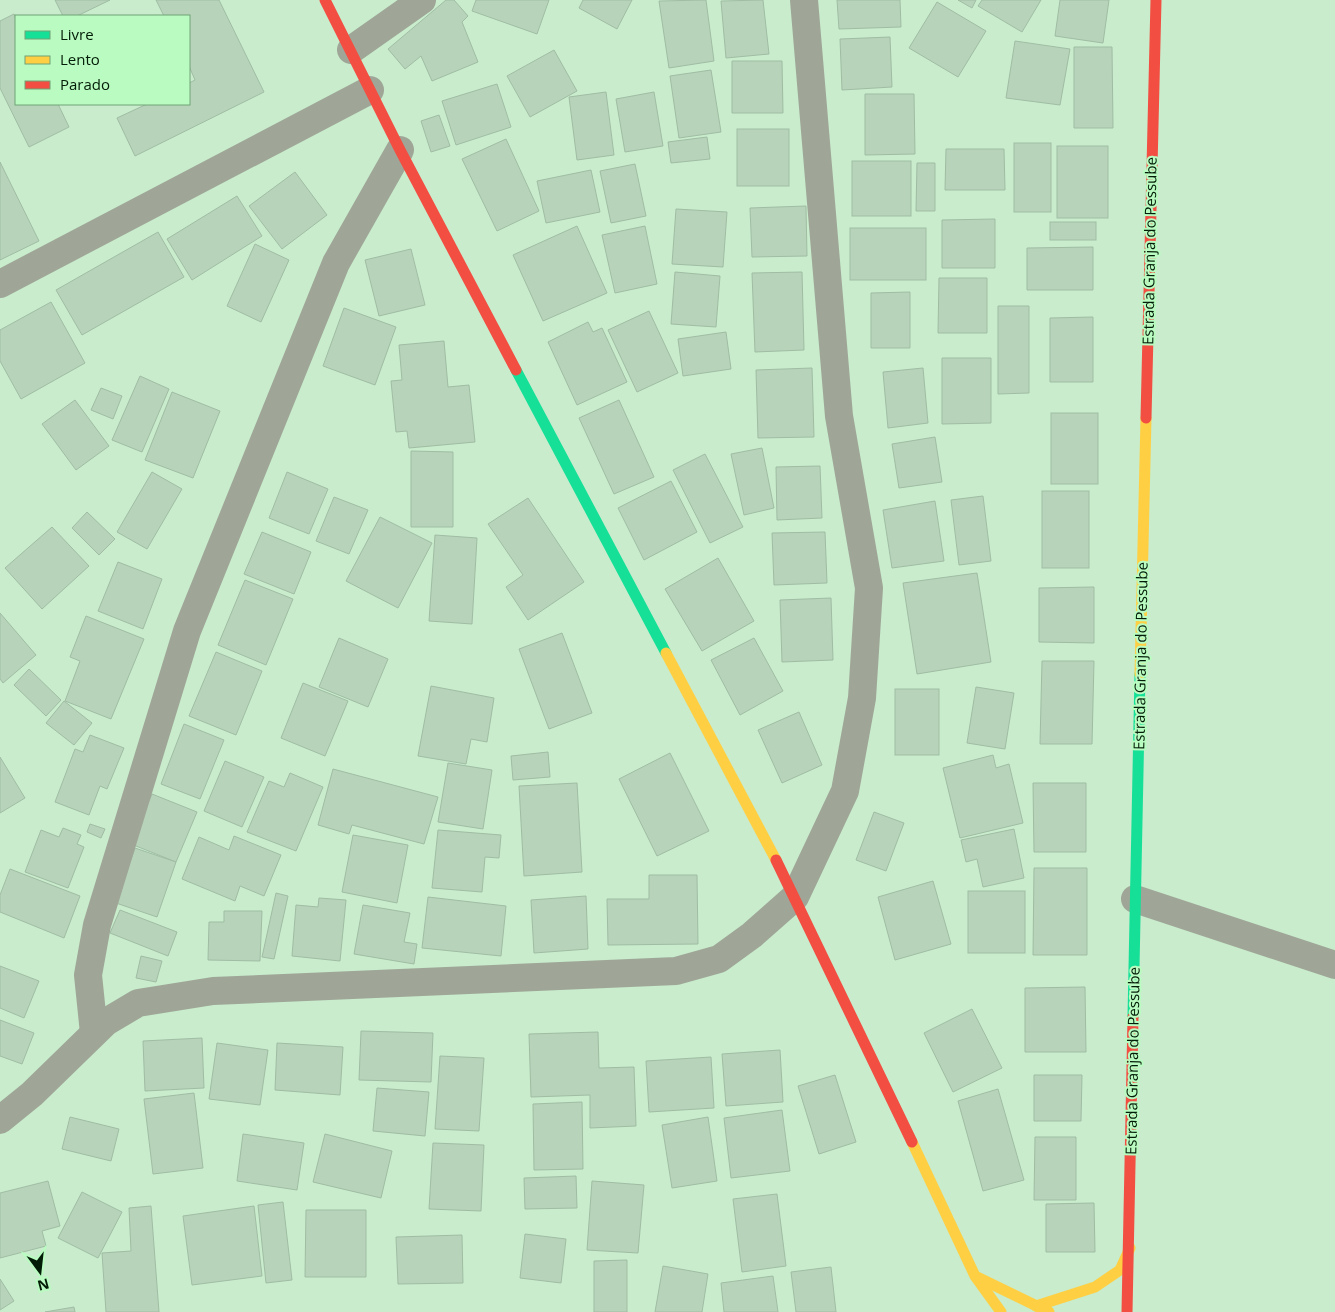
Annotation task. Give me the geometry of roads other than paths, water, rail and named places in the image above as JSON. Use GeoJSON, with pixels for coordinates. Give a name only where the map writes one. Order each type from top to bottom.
{"type":"FeatureCollection","features":[{"type":"Feature","properties":{"kind":"street"},"geometry":{"type":"LineString","coordinates":[[325,0],[400,150],[795,897],[975,1276],[998,1311]]}},
{"type":"Feature","properties":{"kind":"street"},"geometry":{"type":"LineString","coordinates":[[350,50],[422,0]]}},
{"type":"Feature","properties":{"kind":"street"},"geometry":{"type":"LineString","coordinates":[[0,1120],[32,1094],[106,1022],[138,1003],[213,991],[676,971],[719,959],[752,935],[795,897],[845,790],[862,698],[869,588],[839,416],[804,0]]}},
{"type":"Feature","properties":{"kind":"street","name":"Estrada Granja do Pessube"},"geometry":{"type":"LineString","coordinates":[[1127,1312],[1130,1248],[1135,899],[1156,0]]}},
{"type":"Feature","properties":{"kind":"street"},"geometry":{"type":"LineString","coordinates":[[0,284],[370,90]]}},
{"type":"Feature","properties":{"kind":"street"},"geometry":{"type":"LineString","coordinates":[[94,1034],[88,974],[97,925],[187,632],[336,263],[400,150]]}},
{"type":"Feature","properties":{"kind":"street"},"geometry":{"type":"LineString","coordinates":[[1135,899],[1335,965]]}},
{"type":"Feature","properties":{"kind":"street"},"geometry":{"type":"LineString","coordinates":[[1036,1306],[1095,1287],[1120,1270],[1130,1248]]}},
{"type":"Feature","properties":{"kind":"street"},"geometry":{"type":"LineString","coordinates":[[975,1276],[1049,1312]]}}]}
